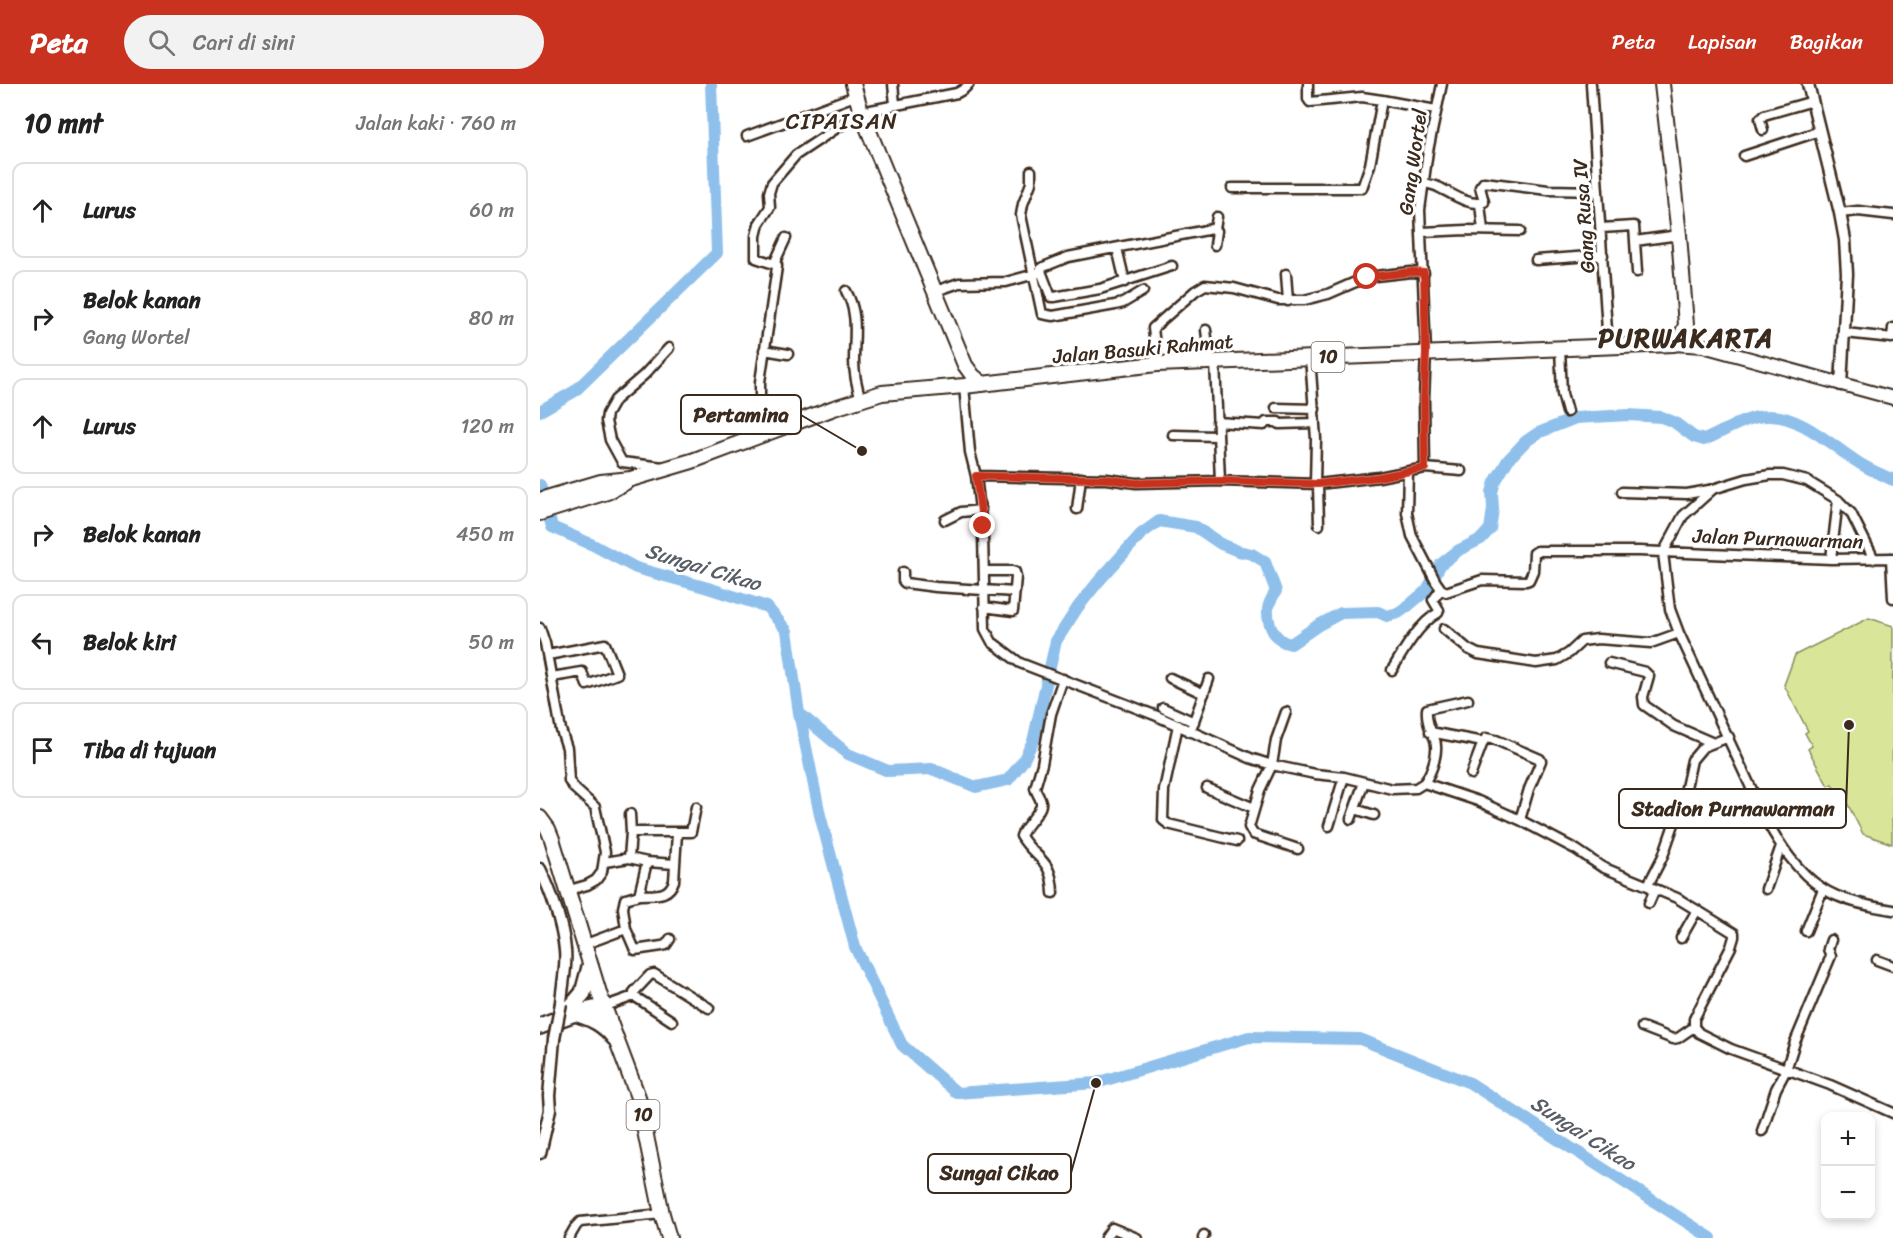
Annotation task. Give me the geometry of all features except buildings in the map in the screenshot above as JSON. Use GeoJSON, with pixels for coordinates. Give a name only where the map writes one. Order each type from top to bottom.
{"type":"FeatureCollection","features":[{"type":"Feature","properties":{"kind":"highway"},"geometry":{"type":"LineString","coordinates":[[1662,84],[1679,235],[1686,325],[1681,337],[1674,344]]}},
{"type":"Feature","properties":{"kind":"highway"},"geometry":{"type":"LineString","coordinates":[[854,90],[965,365],[982,384]]}},
{"type":"Feature","properties":{"kind":"highway","name":"Jalan Basuki Rahmat"},"geometry":{"type":"LineString","coordinates":[[540,513],[602,482],[631,479],[708,456],[882,393],[1157,364],[1674,344]]}},
{"type":"Feature","properties":{"kind":"highway"},"geometry":{"type":"LineString","coordinates":[[960,386],[965,365]]}},
{"type":"Feature","properties":{"kind":"highway","name":"Jalan Basuki Rahmat"},"geometry":{"type":"LineString","coordinates":[[540,500],[576,495]]}},
{"type":"Feature","properties":{"kind":"highway","name":"10"},"geometry":{"type":"LineString","coordinates":[[540,818],[552,839],[590,967],[642,1110],[662,1214],[669,1238]]}},
{"type":"Feature","properties":{"kind":"highway"},"geometry":{"type":"LineString","coordinates":[[540,1026],[569,1007],[583,993],[590,967]]}},
{"type":"Feature","properties":{"kind":"highway"},"geometry":{"type":"LineString","coordinates":[[540,1016],[569,1007],[602,1002]]}},
{"type":"Feature","properties":{"kind":"highway"},"geometry":{"type":"LineString","coordinates":[[569,1007],[592,1018],[609,1030],[615,1038]]}},
{"type":"Feature","properties":{"kind":"main road"},"geometry":{"type":"LineString","coordinates":[[1686,325],[1692,338],[1703,346]]}},
{"type":"Feature","properties":{"kind":"main road"},"geometry":{"type":"LineString","coordinates":[[1674,344],[1703,346],[1893,398]]}},
{"type":"Feature","properties":{"kind":"street"},"geometry":{"type":"LineString","coordinates":[[893,84],[895,104]]}},
{"type":"Feature","properties":{"kind":"street"},"geometry":{"type":"LineString","coordinates":[[760,437],[759,396],[777,267],[758,260],[756,255],[759,224],[770,207],[769,193],[772,183],[796,155],[861,112],[957,93],[969,84]]}},
{"type":"Feature","properties":{"kind":"street"},"geometry":{"type":"LineString","coordinates":[[1308,84],[1310,102],[1362,97],[1436,110]]}},
{"type":"Feature","properties":{"kind":"street","name":"Gang Wortel"},"geometry":{"type":"LineString","coordinates":[[1425,468],[1426,353],[1420,210],[1442,84]]}},
{"type":"Feature","properties":{"kind":"street","name":"Gang Rusa IV"},"geometry":{"type":"LineString","coordinates":[[1591,84],[1608,346]]}},
{"type":"Feature","properties":{"kind":"street"},"geometry":{"type":"LineString","coordinates":[[1808,84],[1845,240],[1847,274],[1841,385]]}},
{"type":"Feature","properties":{"kind":"street"},"geometry":{"type":"LineString","coordinates":[[747,136],[854,90]]}},
{"type":"Feature","properties":{"kind":"street"},"geometry":{"type":"LineString","coordinates":[[1232,188],[1362,188],[1370,165],[1382,100]]}},
{"type":"Feature","properties":{"kind":"street"},"geometry":{"type":"LineString","coordinates":[[1763,130],[1760,119],[1764,116],[1813,101]]}},
{"type":"Feature","properties":{"kind":"street"},"geometry":{"type":"LineString","coordinates":[[1744,156],[1820,131]]}},
{"type":"Feature","properties":{"kind":"street"},"geometry":{"type":"LineString","coordinates":[[1031,171],[1030,186],[1021,209],[1029,251],[1050,297],[1100,289],[1172,266]]}},
{"type":"Feature","properties":{"kind":"street"},"geometry":{"type":"LineString","coordinates":[[1483,230],[1480,204],[1484,200],[1480,187],[1484,182],[1548,190],[1598,191]]}},
{"type":"Feature","properties":{"kind":"street"},"geometry":{"type":"LineString","coordinates":[[1424,183],[1480,204]]}},
{"type":"Feature","properties":{"kind":"street"},"geometry":{"type":"LineString","coordinates":[[1840,213],[1858,211],[1893,215]]}},
{"type":"Feature","properties":{"kind":"street"},"geometry":{"type":"LineString","coordinates":[[1215,245],[1217,217]]}},
{"type":"Feature","properties":{"kind":"street"},"geometry":{"type":"LineString","coordinates":[[1601,228],[1634,226],[1637,272]]}},
{"type":"Feature","properties":{"kind":"street"},"geometry":{"type":"LineString","coordinates":[[1143,291],[1123,303],[1046,316],[1040,311],[1038,273],[1041,268],[1068,257],[1215,229]]}},
{"type":"Feature","properties":{"kind":"street"},"geometry":{"type":"LineString","coordinates":[[1422,232],[1520,231]]}},
{"type":"Feature","properties":{"kind":"street"},"geometry":{"type":"LineString","coordinates":[[1635,241],[1679,235]]}},
{"type":"Feature","properties":{"kind":"street"},"geometry":{"type":"LineString","coordinates":[[774,264],[786,237]]}},
{"type":"Feature","properties":{"kind":"street"},"geometry":{"type":"LineString","coordinates":[[1117,248],[1125,282]]}},
{"type":"Feature","properties":{"kind":"street"},"geometry":{"type":"LineString","coordinates":[[1536,260],[1603,255]]}},
{"type":"Feature","properties":{"kind":"street"},"geometry":{"type":"LineString","coordinates":[[1157,364],[1153,328],[1205,285],[1234,288],[1288,301],[1305,300],[1328,294],[1367,277],[1412,272],[1424,273]]}},
{"type":"Feature","properties":{"kind":"street"},"geometry":{"type":"LineString","coordinates":[[936,291],[959,283],[996,284],[1038,273]]}},
{"type":"Feature","properties":{"kind":"street"},"geometry":{"type":"LineString","coordinates":[[1286,274],[1288,301]]}},
{"type":"Feature","properties":{"kind":"street"},"geometry":{"type":"LineString","coordinates":[[846,291],[854,308],[856,320],[854,362],[856,384],[861,399]]}},
{"type":"Feature","properties":{"kind":"street"},"geometry":{"type":"LineString","coordinates":[[1845,333],[1892,338],[1893,328]]}},
{"type":"Feature","properties":{"kind":"street"},"geometry":{"type":"LineString","coordinates":[[1206,330],[1212,361],[1220,481]]}},
{"type":"Feature","properties":{"kind":"street"},"geometry":{"type":"LineString","coordinates":[[669,348],[644,375],[615,400],[606,421],[610,441],[622,462],[670,467]]}},
{"type":"Feature","properties":{"kind":"street"},"geometry":{"type":"LineString","coordinates":[[1560,348],[1563,393],[1567,412]]}},
{"type":"Feature","properties":{"kind":"street"},"geometry":{"type":"LineString","coordinates":[[764,350],[788,354]]}},
{"type":"Feature","properties":{"kind":"street"},"geometry":{"type":"LineString","coordinates":[[1310,357],[1315,409],[1319,525]]}},
{"type":"Feature","properties":{"kind":"street"},"geometry":{"type":"LineString","coordinates":[[960,386],[981,510],[985,629],[992,642],[1009,657],[1032,669],[1178,725],[1236,753],[1272,765],[1399,789],[1416,788],[1424,783],[1435,758],[1434,738],[1430,732],[1427,709],[1468,700]]}},
{"type":"Feature","properties":{"kind":"street"},"geometry":{"type":"LineString","coordinates":[[1276,408],[1315,409]]}},
{"type":"Feature","properties":{"kind":"street"},"geometry":{"type":"LineString","coordinates":[[1217,422],[1264,425],[1266,422],[1315,423]]}},
{"type":"Feature","properties":{"kind":"street"},"geometry":{"type":"LineString","coordinates":[[1173,435],[1217,436]]}},
{"type":"Feature","properties":{"kind":"street"},"geometry":{"type":"LineString","coordinates":[[976,476],[1081,478],[1136,483],[1220,481],[1317,484],[1379,477],[1425,468],[1461,471]]}},
{"type":"Feature","properties":{"kind":"street"},"geometry":{"type":"LineString","coordinates":[[1392,670],[1404,650],[1439,610],[1433,600],[1439,586],[1413,536],[1407,513],[1408,471]]}},
{"type":"Feature","properties":{"kind":"street"},"geometry":{"type":"LineString","coordinates":[[1622,492],[1687,494],[1754,477],[1783,475],[1807,481],[1838,500],[1851,513],[1874,558]]}},
{"type":"Feature","properties":{"kind":"street"},"geometry":{"type":"LineString","coordinates":[[1077,509],[1081,478]]}},
{"type":"Feature","properties":{"kind":"street"},"geometry":{"type":"LineString","coordinates":[[1713,489],[1683,516],[1663,553],[1670,609],[1679,633],[1766,820],[1781,846],[1808,877],[1823,889],[1841,897],[1893,910]]}},
{"type":"Feature","properties":{"kind":"street"},"geometry":{"type":"LineString","coordinates":[[1831,559],[1838,500]]}},
{"type":"Feature","properties":{"kind":"street"},"geometry":{"type":"LineString","coordinates":[[945,520],[961,512],[981,510]]}},
{"type":"Feature","properties":{"kind":"street","name":"Jalan Purnawarman"},"geometry":{"type":"LineString","coordinates":[[1439,586],[1450,592],[1482,580],[1529,580],[1533,571],[1534,553],[1537,550],[1831,559],[1892,558]]}},
{"type":"Feature","properties":{"kind":"street"},"geometry":{"type":"LineString","coordinates":[[1892,558],[1893,598]]}},
{"type":"Feature","properties":{"kind":"street"},"geometry":{"type":"LineString","coordinates":[[984,571],[1015,572],[1013,611],[984,607]]}},
{"type":"Feature","properties":{"kind":"street"},"geometry":{"type":"LineString","coordinates":[[903,572],[903,581],[906,583],[1015,592]]}},
{"type":"Feature","properties":{"kind":"street"},"geometry":{"type":"LineString","coordinates":[[540,628],[548,655],[561,730],[567,748],[569,781],[595,807],[605,852],[602,872],[596,880],[566,891]]}},
{"type":"Feature","properties":{"kind":"street"},"geometry":{"type":"LineString","coordinates":[[1444,629],[1468,649],[1478,654],[1536,663],[1557,660],[1569,653],[1582,640],[1651,643],[1679,633]]}},
{"type":"Feature","properties":{"kind":"street"},"geometry":{"type":"LineString","coordinates":[[548,655],[605,644],[617,674],[587,685],[582,672],[552,677]]}},
{"type":"Feature","properties":{"kind":"street"},"geometry":{"type":"LineString","coordinates":[[1609,663],[1645,672],[1649,676],[1643,697],[1644,705],[1674,726],[1711,742]]}},
{"type":"Feature","properties":{"kind":"street"},"geometry":{"type":"LineString","coordinates":[[1053,892],[1048,868],[1021,835],[1041,808],[1036,784],[1059,678]]}},
{"type":"Feature","properties":{"kind":"street"},"geometry":{"type":"LineString","coordinates":[[1170,678],[1203,694]]}},
{"type":"Feature","properties":{"kind":"street"},"geometry":{"type":"LineString","coordinates":[[1190,732],[1209,679]]}},
{"type":"Feature","properties":{"kind":"street"},"geometry":{"type":"LineString","coordinates":[[1163,708],[1194,722]]}},
{"type":"Feature","properties":{"kind":"street"},"geometry":{"type":"LineString","coordinates":[[1286,712],[1276,740],[1272,765],[1260,790],[1249,827],[1253,834],[1298,849]]}},
{"type":"Feature","properties":{"kind":"street"},"geometry":{"type":"LineString","coordinates":[[1178,725],[1164,790],[1163,820],[1168,824],[1237,841]]}},
{"type":"Feature","properties":{"kind":"street"},"geometry":{"type":"LineString","coordinates":[[1430,732],[1483,742]]}},
{"type":"Feature","properties":{"kind":"street"},"geometry":{"type":"LineString","coordinates":[[1650,903],[1651,887],[1671,836],[1692,760],[1700,749],[1711,742],[1728,737]]}},
{"type":"Feature","properties":{"kind":"street"},"geometry":{"type":"LineString","coordinates":[[1471,774],[1486,738],[1496,740],[1540,760],[1520,820]]}},
{"type":"Feature","properties":{"kind":"street"},"geometry":{"type":"LineString","coordinates":[[1329,826],[1344,777]]}},
{"type":"Feature","properties":{"kind":"street"},"geometry":{"type":"LineString","coordinates":[[1351,819],[1364,782]]}},
{"type":"Feature","properties":{"kind":"street"},"geometry":{"type":"LineString","coordinates":[[1424,783],[1478,801],[1520,820],[1577,850],[1602,867],[1671,895],[1731,931],[1734,937],[1731,947],[1694,1019],[1694,1028],[1699,1033],[1731,1049],[1830,1085],[1893,1113]]}},
{"type":"Feature","properties":{"kind":"street"},"geometry":{"type":"LineString","coordinates":[[1207,788],[1254,808]]}},
{"type":"Feature","properties":{"kind":"street"},"geometry":{"type":"LineString","coordinates":[[631,831],[691,832],[696,807]]}},
{"type":"Feature","properties":{"kind":"street"},"geometry":{"type":"LineString","coordinates":[[1354,809],[1374,815]]}},
{"type":"Feature","properties":{"kind":"street"},"geometry":{"type":"LineString","coordinates":[[629,858],[630,814]]}},
{"type":"Feature","properties":{"kind":"street"},"geometry":{"type":"LineString","coordinates":[[670,939],[666,945],[635,950],[626,929],[623,903],[625,899],[639,895],[661,895],[668,890],[674,881],[677,833]]}},
{"type":"Feature","properties":{"kind":"street"},"geometry":{"type":"LineString","coordinates":[[1766,889],[1781,846]]}},
{"type":"Feature","properties":{"kind":"street"},"geometry":{"type":"LineString","coordinates":[[605,862],[629,858],[675,864]]}},
{"type":"Feature","properties":{"kind":"street"},"geometry":{"type":"LineString","coordinates":[[639,895],[647,862]]}},
{"type":"Feature","properties":{"kind":"street"},"geometry":{"type":"LineString","coordinates":[[540,869],[543,883],[561,928],[569,1007],[555,1039],[545,1088],[540,1153]]}},
{"type":"Feature","properties":{"kind":"street"},"geometry":{"type":"LineString","coordinates":[[1806,931],[1823,889]]}},
{"type":"Feature","properties":{"kind":"street"},"geometry":{"type":"LineString","coordinates":[[1681,938],[1697,910]]}},
{"type":"Feature","properties":{"kind":"street"},"geometry":{"type":"LineString","coordinates":[[583,945],[626,929]]}},
{"type":"Feature","properties":{"kind":"street"},"geometry":{"type":"LineString","coordinates":[[1762,1131],[1776,1089],[1786,1070],[1795,1042],[1831,956],[1828,948],[1832,940]]}},
{"type":"Feature","properties":{"kind":"street"},"geometry":{"type":"LineString","coordinates":[[1877,960],[1893,966]]}},
{"type":"Feature","properties":{"kind":"street"},"geometry":{"type":"LineString","coordinates":[[634,996],[634,992],[650,975],[654,974],[709,1008]]}},
{"type":"Feature","properties":{"kind":"street"},"geometry":{"type":"LineString","coordinates":[[602,1002],[634,996],[672,1021]]}},
{"type":"Feature","properties":{"kind":"street"},"geometry":{"type":"LineString","coordinates":[[1642,1027],[1673,1040],[1694,1028]]}},
{"type":"Feature","properties":{"kind":"street"},"geometry":{"type":"LineString","coordinates":[[570,1238],[580,1222],[662,1214]]}},
{"type":"Feature","properties":{"kind":"street"},"geometry":{"type":"LineString","coordinates":[[1105,1238],[1112,1228],[1137,1238]]}},
{"type":"Feature","properties":{"kind":"green space"},"geometry":{"type":"Polygon","coordinates":[[[1869,618],[1893,626],[1892,844],[1863,834],[1843,795],[1839,797],[1832,784],[1828,786],[1808,749],[1812,746],[1805,733],[1808,731],[1784,685],[1795,655],[1869,618]]]}},
{"type":"Feature","properties":{"kind":"waterway","name":"Sungai Cikao"},"geometry":{"type":"LineString","coordinates":[[540,411],[575,391],[717,253],[711,84]]}},
{"type":"Feature","properties":{"kind":"waterway"},"geometry":{"type":"LineString","coordinates":[[799,713],[848,754],[888,771],[932,769],[976,787],[1008,780],[1023,761],[1033,741],[1056,641],[1098,582],[1141,534],[1159,521],[1196,527],[1221,544],[1252,554],[1265,562],[1276,591],[1268,607],[1271,626],[1276,636],[1285,643],[1291,644],[1341,613],[1378,612],[1387,616],[1398,613],[1408,606],[1427,590],[1441,564],[1459,550],[1481,539],[1490,529],[1493,509],[1492,492],[1508,460],[1525,442],[1538,433],[1576,418],[1628,415],[1661,417],[1674,422],[1694,437],[1704,440],[1751,419],[1768,416],[1780,417],[1803,426],[1826,439],[1860,464],[1893,480]]}},
{"type":"Feature","properties":{"kind":"waterway","name":"Sungai Cikao"},"geometry":{"type":"LineString","coordinates":[[540,485],[552,527],[593,545],[636,568],[767,607],[787,631],[799,713],[820,815],[855,947],[902,1045],[957,1093],[1096,1083],[1249,1037],[1360,1039],[1470,1083],[1711,1238]]}},
{"type":"Feature","properties":{"kind":"place","name":"Pertamina"},"geometry":{"type":"Point","coordinates":[862,451]}},
{"type":"Feature","properties":{"kind":"place","name":"Stadion Purnawarman"},"geometry":{"type":"Point","coordinates":[1849,725]}},
{"type":"Feature","properties":{"kind":"place","name":"Sungai Cikao"},"geometry":{"type":"Point","coordinates":[1096,1083]}},
{"type":"Feature","properties":{"kind":"district","name":"CIPAISAN"},"geometry":{"type":"Point","coordinates":[842,121]}},
{"type":"Feature","properties":{"kind":"district","name":"PURWAKARTA"},"geometry":{"type":"Point","coordinates":[1686,338]}},
{"type":"Feature","properties":{"kind":"route"},"geometry":{"type":"LineString","coordinates":[[983,526],[976,476],[1107,479],[1136,483],[1250,481],[1318,484],[1379,477],[1425,468],[1424,273],[1412,272],[1367,277]]}}]}
